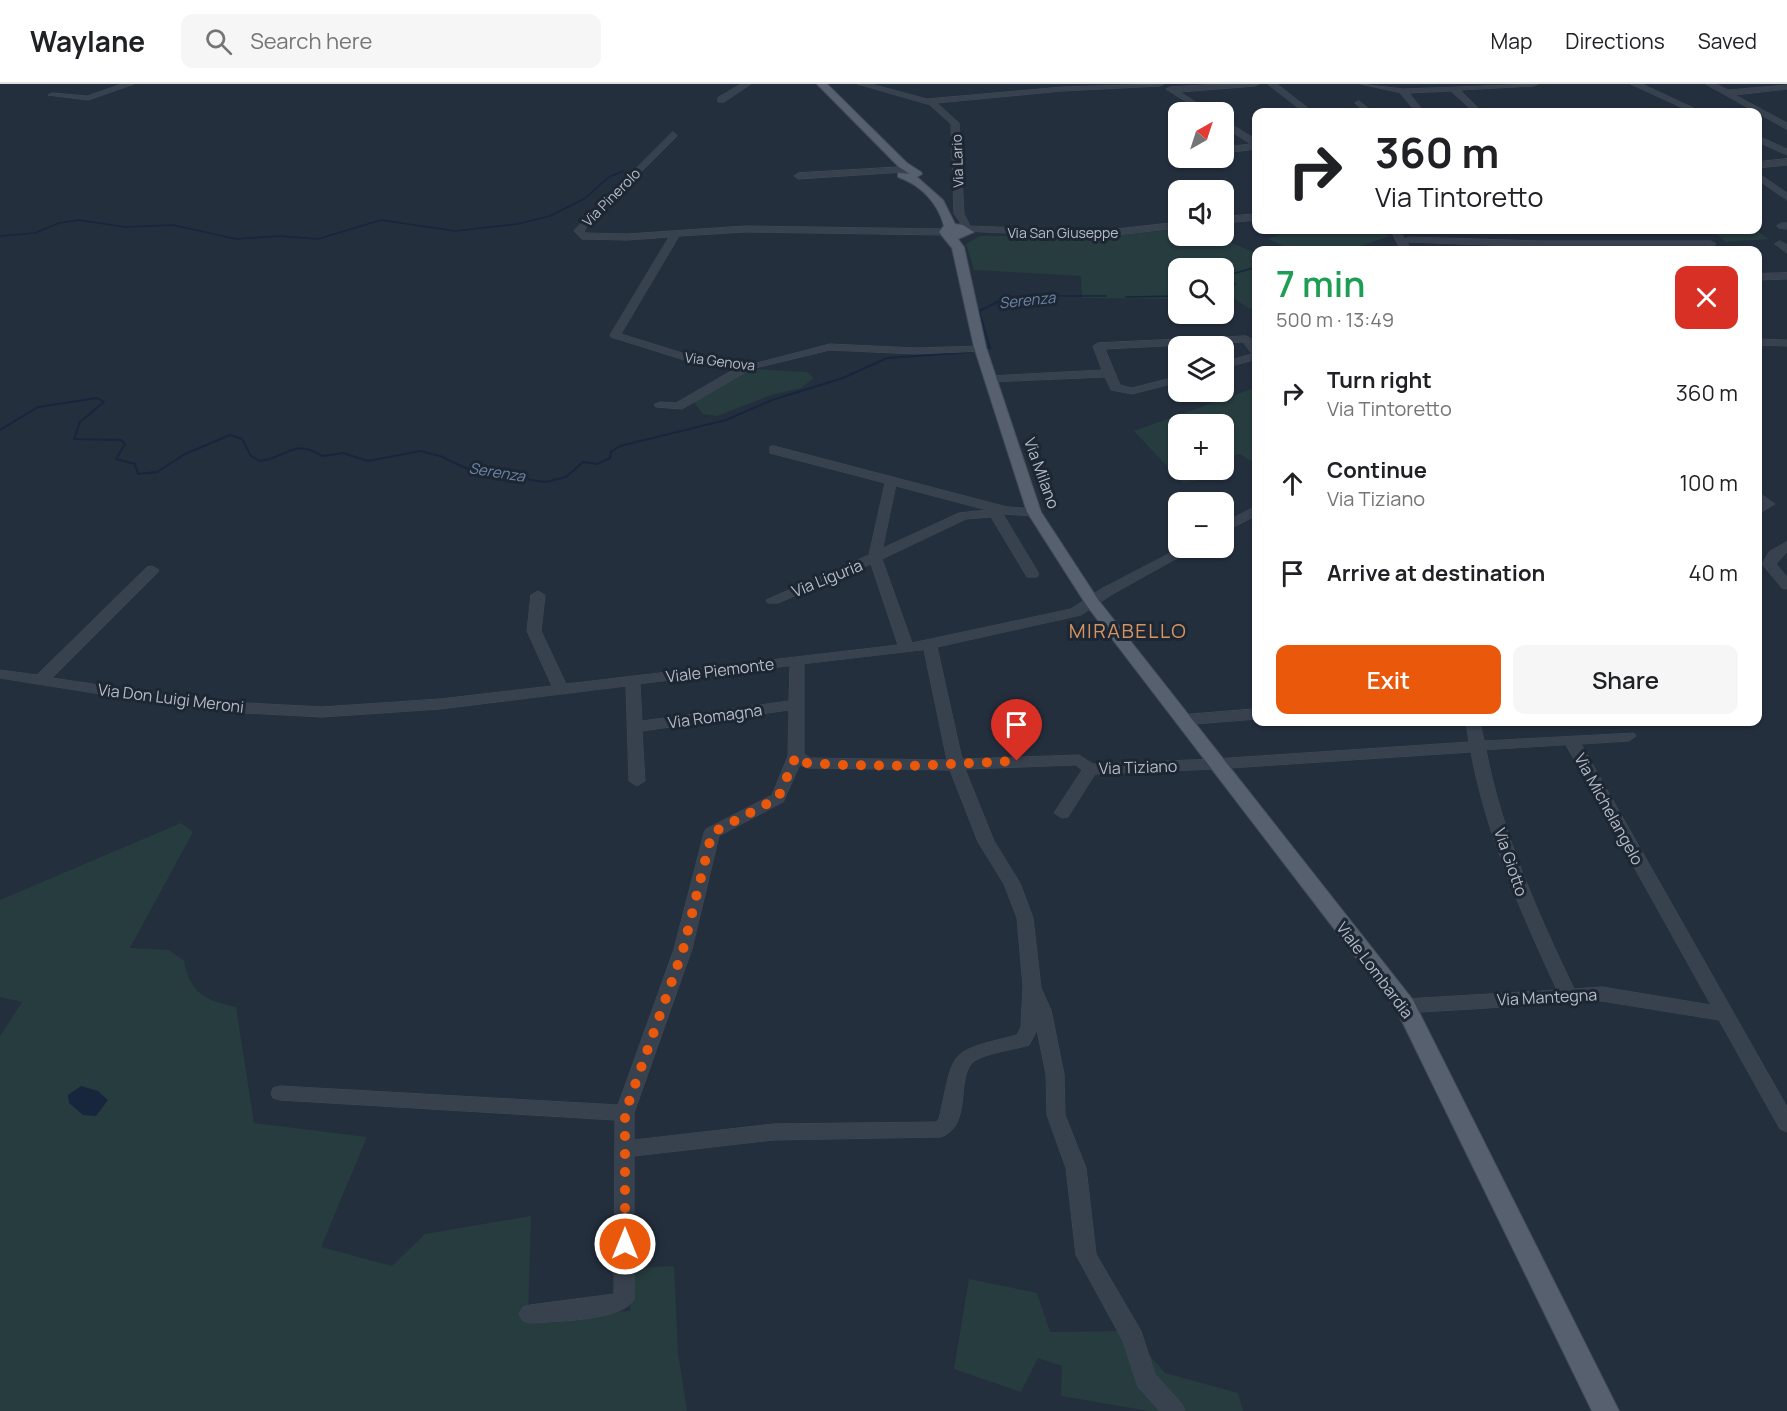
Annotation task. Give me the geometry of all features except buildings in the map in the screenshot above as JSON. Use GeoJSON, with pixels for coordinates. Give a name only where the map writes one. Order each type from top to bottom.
{"type":"FeatureCollection","features":[{"type":"Feature","properties":{"kind":"main road","name":"Via Milano"},"geometry":{"type":"LineString","coordinates":[[822,84],[939,203],[955,231],[981,350],[1034,512],[1092,603]]}},
{"type":"Feature","properties":{"kind":"main road","name":"Viale Lombardia"},"geometry":{"type":"LineString","coordinates":[[1092,603],[1405,1006],[1606,1411]]}},
{"type":"Feature","properties":{"kind":"street"},"geometry":{"type":"LineString","coordinates":[[52,95],[88,98],[130,84]]}},
{"type":"Feature","properties":{"kind":"street"},"geometry":{"type":"LineString","coordinates":[[721,100],[747,84]]}},
{"type":"Feature","properties":{"kind":"street","name":"Via Lario"},"geometry":{"type":"LineString","coordinates":[[862,84],[928,102],[956,125],[959,214],[955,231]]}},
{"type":"Feature","properties":{"kind":"street"},"geometry":{"type":"LineString","coordinates":[[928,102],[1062,89],[1161,84],[1191,102]]}},
{"type":"Feature","properties":{"kind":"street"},"geometry":{"type":"LineString","coordinates":[[1172,90],[1255,84]]}},
{"type":"Feature","properties":{"kind":"street"},"geometry":{"type":"LineString","coordinates":[[1272,84],[1304,108]]}},
{"type":"Feature","properties":{"kind":"street"},"geometry":{"type":"LineString","coordinates":[[1365,84],[1404,92],[1534,84]]}},
{"type":"Feature","properties":{"kind":"street"},"geometry":{"type":"LineString","coordinates":[[1635,84],[1689,108]]}},
{"type":"Feature","properties":{"kind":"street"},"geometry":{"type":"LineString","coordinates":[[1710,84],[1754,108]]}},
{"type":"Feature","properties":{"kind":"street"},"geometry":{"type":"LineString","coordinates":[[1727,93],[1787,87]]}},
{"type":"Feature","properties":{"kind":"street"},"geometry":{"type":"LineString","coordinates":[[1453,88],[1474,108]]}},
{"type":"Feature","properties":{"kind":"street"},"geometry":{"type":"LineString","coordinates":[[1404,92],[1417,108]]}},
{"type":"Feature","properties":{"kind":"street"},"geometry":{"type":"LineString","coordinates":[[1359,103],[1365,108]]}},
{"type":"Feature","properties":{"kind":"street"},"geometry":{"type":"LineString","coordinates":[[1762,112],[1787,126]]}},
{"type":"Feature","properties":{"kind":"street"},"geometry":{"type":"LineString","coordinates":[[1234,130],[1252,141]]}},
{"type":"Feature","properties":{"kind":"street","name":"Via Pinerolo"},"geometry":{"type":"LineString","coordinates":[[673,135],[579,231],[582,236],[616,237],[676,233]]}},
{"type":"Feature","properties":{"kind":"street"},"geometry":{"type":"LineString","coordinates":[[1762,141],[1787,152]]}},
{"type":"Feature","properties":{"kind":"street"},"geometry":{"type":"LineString","coordinates":[[1234,147],[1252,144]]}},
{"type":"Feature","properties":{"kind":"street"},"geometry":{"type":"LineString","coordinates":[[1762,165],[1787,162]]}},
{"type":"Feature","properties":{"kind":"street"},"geometry":{"type":"LineString","coordinates":[[798,176],[906,172]]}},
{"type":"Feature","properties":{"kind":"street"},"geometry":{"type":"LineString","coordinates":[[1762,179],[1787,197]]}},
{"type":"Feature","properties":{"kind":"street"},"geometry":{"type":"LineString","coordinates":[[1234,219],[1252,217]]}},
{"type":"Feature","properties":{"kind":"street","name":"Via San Giuseppe"},"geometry":{"type":"LineString","coordinates":[[955,231],[1098,234],[1168,226]]}},
{"type":"Feature","properties":{"kind":"street"},"geometry":{"type":"LineString","coordinates":[[676,233],[745,229],[955,231]]}},
{"type":"Feature","properties":{"kind":"street","name":"Via Genova"},"geometry":{"type":"LineString","coordinates":[[676,233],[615,335],[694,360],[748,366],[780,362],[830,347],[915,351],[981,350]]}},
{"type":"Feature","properties":{"kind":"street"},"geometry":{"type":"LineString","coordinates":[[1533,234],[1544,246]]}},
{"type":"Feature","properties":{"kind":"street"},"geometry":{"type":"LineString","coordinates":[[1600,246],[1711,244]]}},
{"type":"Feature","properties":{"kind":"street"},"geometry":{"type":"LineString","coordinates":[[1407,245],[1476,246]]}},
{"type":"Feature","properties":{"kind":"street"},"geometry":{"type":"LineString","coordinates":[[1762,277],[1787,276]]}},
{"type":"Feature","properties":{"kind":"street"},"geometry":{"type":"LineString","coordinates":[[1168,382],[1132,392],[1115,388],[1098,346],[1246,339],[1252,348]]}},
{"type":"Feature","properties":{"kind":"street"},"geometry":{"type":"LineString","coordinates":[[1762,342],[1787,343]]}},
{"type":"Feature","properties":{"kind":"street"},"geometry":{"type":"LineString","coordinates":[[981,350],[990,361],[996,374],[1014,378]]}},
{"type":"Feature","properties":{"kind":"street"},"geometry":{"type":"LineString","coordinates":[[1234,362],[1252,357]]}},
{"type":"Feature","properties":{"kind":"street"},"geometry":{"type":"LineString","coordinates":[[660,405],[678,407],[748,366]]}},
{"type":"Feature","properties":{"kind":"street"},"geometry":{"type":"LineString","coordinates":[[990,379],[1108,374]]}},
{"type":"Feature","properties":{"kind":"street"},"geometry":{"type":"LineString","coordinates":[[774,450],[1001,512],[1032,574]]}},
{"type":"Feature","properties":{"kind":"street","name":"Via Liguria"},"geometry":{"type":"LineString","coordinates":[[773,600],[875,558],[891,481]]}},
{"type":"Feature","properties":{"kind":"street"},"geometry":{"type":"LineString","coordinates":[[1762,499],[1769,504],[1762,508]]}},
{"type":"Feature","properties":{"kind":"street"},"geometry":{"type":"LineString","coordinates":[[906,647],[875,558],[963,516],[1001,512],[1034,512]]}},
{"type":"Feature","properties":{"kind":"street"},"geometry":{"type":"LineString","coordinates":[[1234,523],[1252,513]]}},
{"type":"Feature","properties":{"kind":"street"},"geometry":{"type":"LineString","coordinates":[[1787,546],[1774,555],[1769,564],[1787,585]]}},
{"type":"Feature","properties":{"kind":"street","name":"Viale Piemonte"},"geometry":{"type":"LineString","coordinates":[[342,711],[440,704],[930,645],[1076,612],[1106,592],[1169,558]]}},
{"type":"Feature","properties":{"kind":"street"},"geometry":{"type":"LineString","coordinates":[[41,680],[152,570]]}},
{"type":"Feature","properties":{"kind":"street"},"geometry":{"type":"LineString","coordinates":[[538,595],[534,631],[561,690]]}},
{"type":"Feature","properties":{"kind":"street"},"geometry":{"type":"LineString","coordinates":[[624,1149],[773,1132],[940,1129],[948,1122],[961,1062],[972,1053],[1023,1040],[1030,1027],[1032,986],[1025,918],[1012,884],[986,842],[955,763],[930,645]]}},
{"type":"Feature","properties":{"kind":"street"},"geometry":{"type":"LineString","coordinates":[[530,1314],[614,1305],[624,1299],[625,1113],[683,950],[712,833],[778,798],[796,756],[797,660]]}},
{"type":"Feature","properties":{"kind":"street","name":"Via Don Luigi Meroni"},"geometry":{"type":"LineString","coordinates":[[0,674],[208,706],[342,711]]}},
{"type":"Feature","properties":{"kind":"street"},"geometry":{"type":"LineString","coordinates":[[633,681],[637,781]]}},
{"type":"Feature","properties":{"kind":"street","name":"Via Romagna"},"geometry":{"type":"LineString","coordinates":[[635,727],[796,705]]}},
{"type":"Feature","properties":{"kind":"street"},"geometry":{"type":"LineString","coordinates":[[1182,720],[1252,714]]}},
{"type":"Feature","properties":{"kind":"street","name":"Via Giotto"},"geometry":{"type":"LineString","coordinates":[[1474,726],[1502,838],[1526,905],[1569,996]]}},
{"type":"Feature","properties":{"kind":"street"},"geometry":{"type":"LineString","coordinates":[[1571,740],[1629,736]]}},
{"type":"Feature","properties":{"kind":"street","name":"Via Michelangelo"},"geometry":{"type":"LineString","coordinates":[[1215,764],[1571,740],[1723,1014],[1787,1124]]}},
{"type":"Feature","properties":{"kind":"street","name":"Via Tiziano"},"geometry":{"type":"LineString","coordinates":[[796,756],[807,763],[844,765],[910,766],[1079,760],[1090,769],[1215,764]]}},
{"type":"Feature","properties":{"kind":"street"},"geometry":{"type":"LineString","coordinates":[[1062,813],[1090,769]]}},
{"type":"Feature","properties":{"kind":"street"},"geometry":{"type":"LineString","coordinates":[[1032,986],[1042,1010],[1055,1074],[1056,1115],[1076,1168],[1086,1255],[1134,1338],[1146,1380],[1174,1411]]}},
{"type":"Feature","properties":{"kind":"street","name":"Via Mantegna"},"geometry":{"type":"LineString","coordinates":[[1405,1006],[1602,994],[1723,1014]]}},
{"type":"Feature","properties":{"kind":"street"},"geometry":{"type":"LineString","coordinates":[[280,1093],[625,1113]]}},
{"type":"Feature","properties":{"kind":"green space"},"geometry":{"type":"Polygon","coordinates":[[[1168,230],[1168,246],[1234,246],[1234,244],[1252,252],[1252,308],[1234,299],[1234,258],[1168,258],[1168,299],[1082,298],[1081,276],[974,270],[966,244],[980,236],[1112,236],[1168,230]]]}},
{"type":"Feature","properties":{"kind":"green space"},"geometry":{"type":"Polygon","coordinates":[[[1283,234],[1385,234],[1390,236],[1361,246],[1284,246],[1268,239],[1283,234]]]}},
{"type":"Feature","properties":{"kind":"green space"},"geometry":{"type":"Polygon","coordinates":[[[1716,234],[1762,234],[1769,239],[1726,242],[1716,234]]]}},
{"type":"Feature","properties":{"kind":"green space"},"geometry":{"type":"Polygon","coordinates":[[[753,369],[807,372],[814,378],[801,388],[771,395],[717,416],[703,414],[692,400],[742,371],[753,369]]]}},
{"type":"Feature","properties":{"kind":"green space"},"geometry":{"type":"Polygon","coordinates":[[[1252,389],[1252,462],[1240,454],[1234,456],[1234,414],[1182,414],[1215,402],[1234,402],[1234,395],[1252,389]]]}},
{"type":"Feature","properties":{"kind":"green space"},"geometry":{"type":"Polygon","coordinates":[[[1168,419],[1168,467],[1134,431],[1168,419]]]}},
{"type":"Feature","properties":{"kind":"green space"},"geometry":{"type":"Polygon","coordinates":[[[1180,480],[1200,480],[1183,483],[1180,480]]]}},
{"type":"Feature","properties":{"kind":"green space"},"geometry":{"type":"Polygon","coordinates":[[[181,823],[193,832],[130,948],[169,950],[184,961],[191,981],[201,994],[216,1002],[236,1007],[254,1123],[367,1137],[321,1247],[392,1266],[425,1234],[531,1216],[528,1316],[630,1311],[632,1268],[674,1266],[678,1353],[687,1411],[0,1411],[0,1036],[22,1002],[0,997],[0,900],[181,823]]]}},
{"type":"Feature","properties":{"kind":"green space"},"geometry":{"type":"Polygon","coordinates":[[[969,1279],[1037,1293],[1050,1332],[1128,1331],[1165,1373],[1238,1393],[1243,1411],[1149,1411],[1061,1396],[1062,1366],[1038,1358],[1021,1392],[954,1369],[969,1279]]]}},
{"type":"Feature","properties":{"kind":"water"},"geometry":{"type":"Polygon","coordinates":[[[81,1086],[98,1091],[108,1100],[96,1116],[83,1115],[69,1103],[68,1095],[81,1086]]]}},
{"type":"Feature","properties":{"kind":"waterway"},"geometry":{"type":"LineString","coordinates":[[0,236],[35,233],[59,223],[79,220],[125,227],[173,225],[236,239],[280,236],[318,239],[381,220],[455,231],[517,224],[550,216],[584,199],[609,177],[623,171]]}},
{"type":"Feature","properties":{"kind":"waterway","name":"Serenza"},"geometry":{"type":"LineString","coordinates":[[1234,273],[1252,268]]}},
{"type":"Feature","properties":{"kind":"waterway","name":"Serenza"},"geometry":{"type":"LineString","coordinates":[[999,301],[1039,296],[1106,296]]}},
{"type":"Feature","properties":{"kind":"waterway","name":"Serenza"},"geometry":{"type":"LineString","coordinates":[[1126,297],[1168,296]]}},
{"type":"Feature","properties":{"kind":"waterway","name":"Serenza"},"geometry":{"type":"LineString","coordinates":[[983,349],[990,348],[979,311],[999,301]]}},
{"type":"Feature","properties":{"kind":"waterway","name":"Serenza"},"geometry":{"type":"LineString","coordinates":[[995,302],[999,301]]}},
{"type":"Feature","properties":{"kind":"waterway","name":"Serenza"},"geometry":{"type":"LineString","coordinates":[[0,430],[38,407],[97,398],[104,402],[80,422],[74,439],[121,440],[125,444],[116,459],[135,464],[138,474],[157,472],[185,454],[230,435],[242,439],[251,456],[260,461],[297,448],[304,448],[322,456],[343,453],[368,461],[420,451],[440,456],[468,469],[512,471],[531,480],[546,482],[566,477],[583,462],[597,464],[610,458],[611,452],[620,446],[726,420],[772,400],[843,378],[887,358],[971,352]]}},
{"type":"Feature","properties":{"kind":"district","name":"MIRABELLO"},"geometry":{"type":"Point","coordinates":[1128,630]}},
{"type":"Feature","properties":{"kind":"route"},"geometry":{"type":"LineString","coordinates":[[625,1244],[625,1113],[683,950],[712,833],[778,798],[796,756],[807,763],[844,765],[910,766],[1017,761]]}}]}
